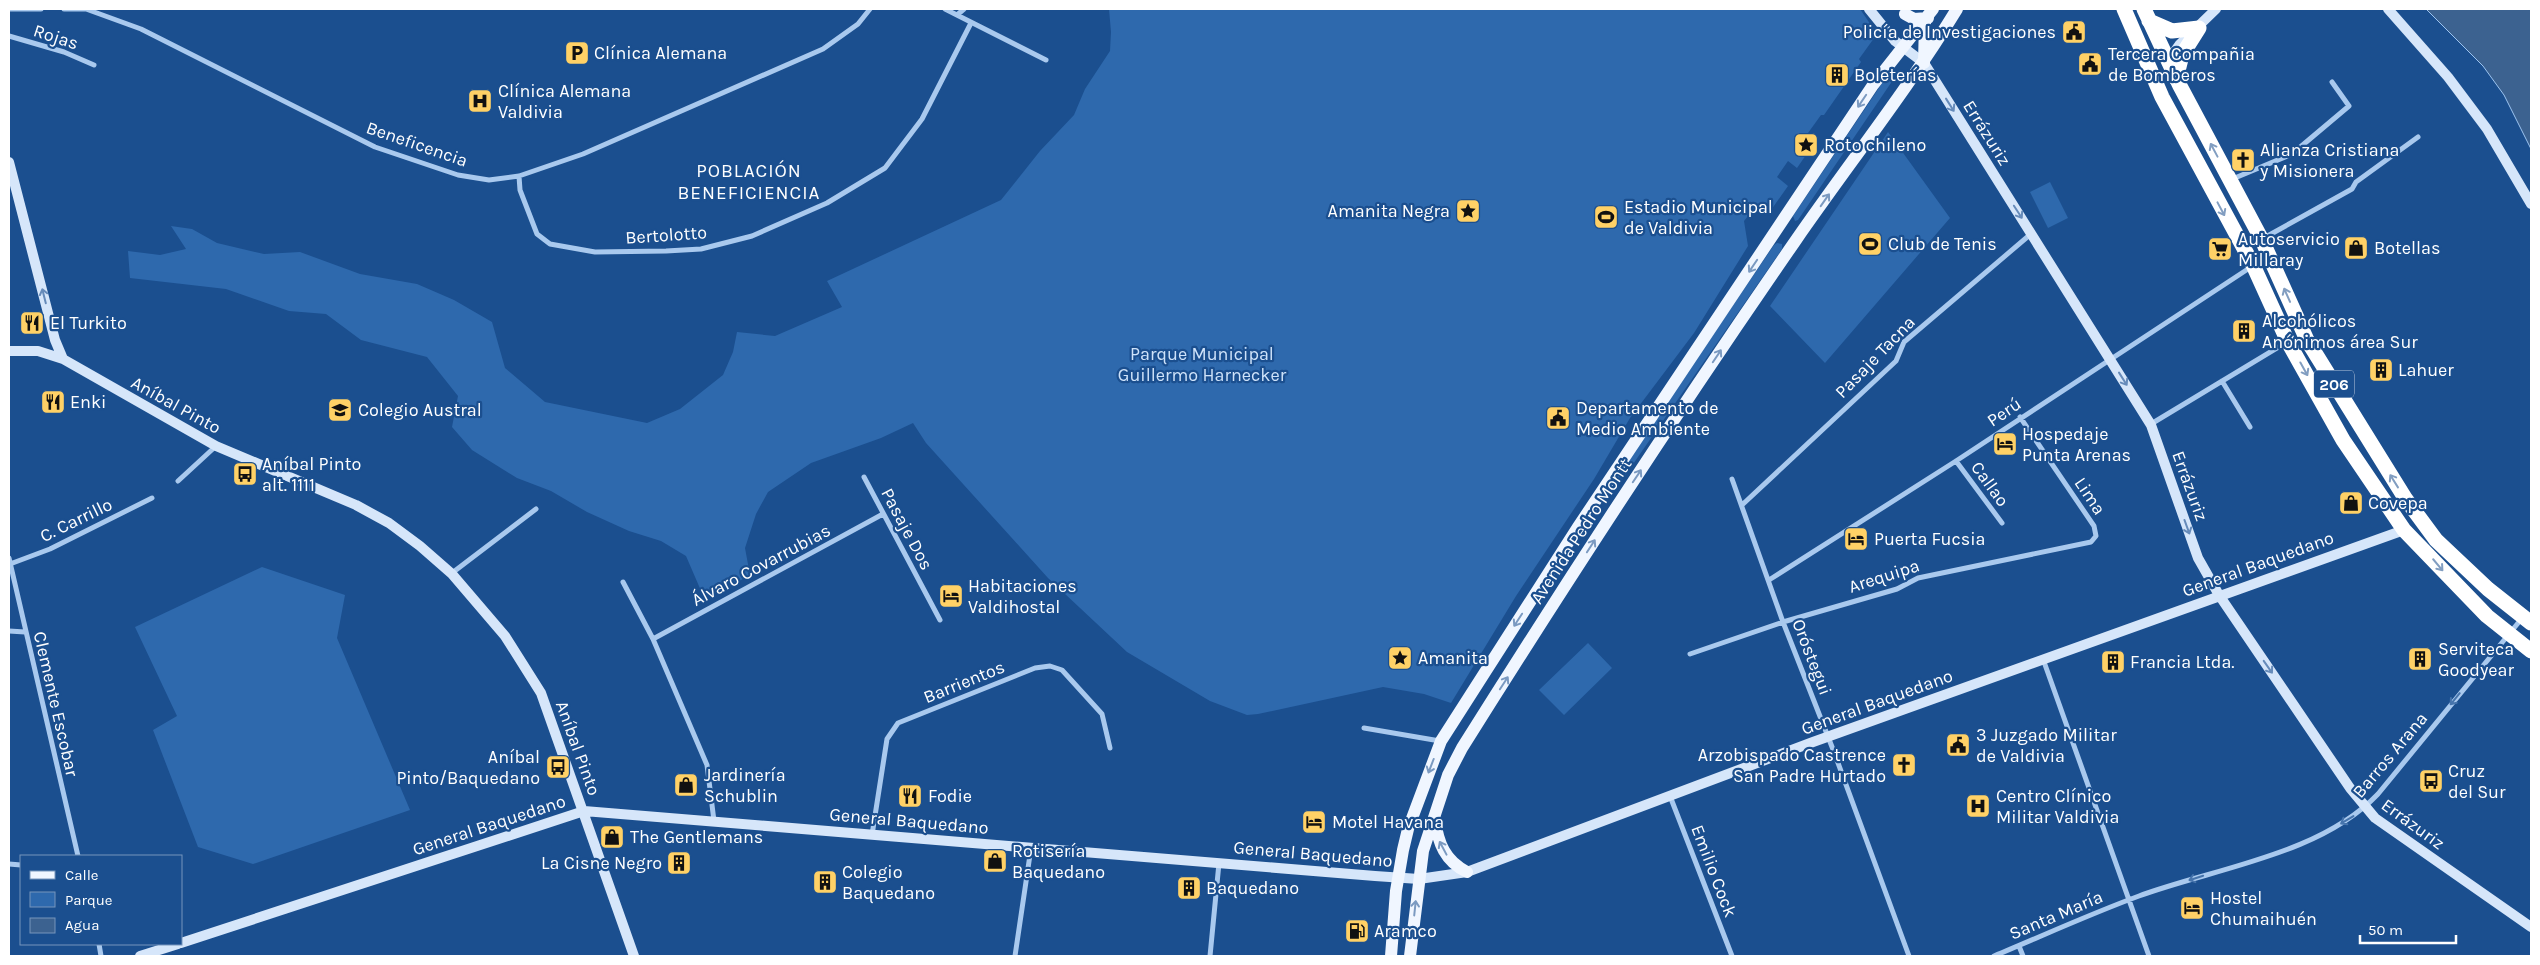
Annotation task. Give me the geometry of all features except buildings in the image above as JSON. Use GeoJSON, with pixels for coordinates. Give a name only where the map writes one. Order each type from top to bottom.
{"type":"FeatureCollection","features":[{"type":"Feature","properties":{"kind":"highway","name":"206"},"geometry":{"type":"LineString","coordinates":[[2124,9],[2162,97],[2252,265],[2288,342],[2343,440],[2404,530],[2426,551],[2468,598],[2507,634],[2531,651]]}},
{"type":"Feature","properties":{"kind":"highway","name":"206"},"geometry":{"type":"LineString","coordinates":[[2147,15],[2176,79],[2262,240],[2307,340],[2405,498],[2436,540],[2488,589],[2528,620]]}},
{"type":"Feature","properties":{"kind":"highway"},"geometry":{"type":"LineString","coordinates":[[2147,15],[2172,30],[2198,28]]}},
{"type":"Feature","properties":{"kind":"highway"},"geometry":{"type":"LineString","coordinates":[[2176,79],[2182,54],[2198,28]]}},
{"type":"Feature","properties":{"kind":"highway"},"geometry":{"type":"LineString","coordinates":[[2162,97],[2168,61]]}},
{"type":"Feature","properties":{"kind":"main road","name":"Errázuriz"},"geometry":{"type":"LineString","coordinates":[[1869,9],[1903,49],[1924,63],[2032,233],[2151,425],[2198,558],[2219,595],[2365,808],[2375,818],[2531,927]]}},
{"type":"Feature","properties":{"kind":"main road","name":"Avenida Pedro Montt"},"geometry":{"type":"LineString","coordinates":[[1410,956],[1423,851],[1448,775],[1462,748],[1610,516],[1797,239],[1924,63],[1957,9]]}},
{"type":"Feature","properties":{"kind":"main road"},"geometry":{"type":"LineString","coordinates":[[2168,61],[2180,44],[2216,9]]}},
{"type":"Feature","properties":{"kind":"main road"},"geometry":{"type":"LineString","coordinates":[[2388,9],[2448,78],[2487,129],[2531,204]]}},
{"type":"Feature","properties":{"kind":"main road"},"geometry":{"type":"LineString","coordinates":[[1902,11],[1914,19],[1929,16],[1924,63]]}},
{"type":"Feature","properties":{"kind":"main road"},"geometry":{"type":"LineString","coordinates":[[1902,11],[1916,32],[1924,63]]}},
{"type":"Feature","properties":{"kind":"main road","name":"Avenida Pedro Montt"},"geometry":{"type":"LineString","coordinates":[[1391,956],[1398,877],[1408,829],[1441,741],[1592,506],[1873,85],[1929,16]]}},
{"type":"Feature","properties":{"kind":"main road"},"geometry":{"type":"LineString","coordinates":[[9,162],[54,333],[63,359]]}},
{"type":"Feature","properties":{"kind":"main road"},"geometry":{"type":"LineString","coordinates":[[1780,225],[1797,239]]}},
{"type":"Feature","properties":{"kind":"main road","name":"Aníbal Pinto"},"geometry":{"type":"LineString","coordinates":[[9,351],[38,351],[63,359],[216,446],[356,505],[389,523],[420,546],[452,574],[505,636],[529,672],[550,715],[634,956]]}},
{"type":"Feature","properties":{"kind":"main road"},"geometry":{"type":"LineString","coordinates":[[1592,506],[1610,516]]}},
{"type":"Feature","properties":{"kind":"main road","name":"General Baquedano"},"geometry":{"type":"LineString","coordinates":[[182,942],[584,811],[1419,879],[1467,872],[1828,737],[2404,530]]}},
{"type":"Feature","properties":{"kind":"main road"},"geometry":{"type":"LineString","coordinates":[[1434,814],[1437,834],[1444,852],[1457,866],[1467,872]]}},
{"type":"Feature","properties":{"kind":"main road","name":"General Baquedano"},"geometry":{"type":"LineString","coordinates":[[140,956],[174,945]]}},
{"type":"Feature","properties":{"kind":"street"},"geometry":{"type":"LineString","coordinates":[[9,9],[41,9]]}},
{"type":"Feature","properties":{"kind":"street","name":"Beneficencia"},"geometry":{"type":"LineString","coordinates":[[64,9],[86,9],[140,29],[375,147],[458,175],[489,180],[519,176],[583,154],[823,49],[858,24],[870,9]]}},
{"type":"Feature","properties":{"kind":"street"},"geometry":{"type":"LineString","coordinates":[[945,9],[1046,60]]}},
{"type":"Feature","properties":{"kind":"street"},"geometry":{"type":"LineString","coordinates":[[957,15],[964,9]]}},
{"type":"Feature","properties":{"kind":"street","name":"Bertolotto"},"geometry":{"type":"LineString","coordinates":[[519,176],[520,190],[537,234],[550,244],[595,252],[666,252],[701,249],[752,236],[827,204],[885,168],[922,119],[971,23]]}},
{"type":"Feature","properties":{"kind":"street","name":"Rojas"},"geometry":{"type":"LineString","coordinates":[[9,36],[64,52],[94,65]]}},
{"type":"Feature","properties":{"kind":"street"},"geometry":{"type":"LineString","coordinates":[[2230,180],[2292,154],[2349,106],[2332,82]]}},
{"type":"Feature","properties":{"kind":"street"},"geometry":{"type":"LineString","coordinates":[[2262,240],[2352,189],[2356,182],[2418,138]]}},
{"type":"Feature","properties":{"kind":"street","name":"Pasaje Tacna"},"geometry":{"type":"LineString","coordinates":[[1742,505],[1896,361],[1904,342],[2032,233]]}},
{"type":"Feature","properties":{"kind":"street","name":"Perú"},"geometry":{"type":"LineString","coordinates":[[1769,580],[1956,461],[2252,265]]}},
{"type":"Feature","properties":{"kind":"street"},"geometry":{"type":"LineString","coordinates":[[2151,425],[2288,342]]}},
{"type":"Feature","properties":{"kind":"street"},"geometry":{"type":"LineString","coordinates":[[2222,381],[2250,427]]}},
{"type":"Feature","properties":{"kind":"street","name":"Lima"},"geometry":{"type":"LineString","coordinates":[[2020,417],[2094,526],[2096,536],[2091,542]]}},
{"type":"Feature","properties":{"kind":"street"},"geometry":{"type":"LineString","coordinates":[[178,481],[216,446]]}},
{"type":"Feature","properties":{"kind":"street","name":"Callao"},"geometry":{"type":"LineString","coordinates":[[1956,461],[2002,523]]}},
{"type":"Feature","properties":{"kind":"street","name":"Pasaje Dos"},"geometry":{"type":"LineString","coordinates":[[864,477],[940,620]]}},
{"type":"Feature","properties":{"kind":"street","name":"Oróstegui"},"geometry":{"type":"LineString","coordinates":[[1732,479],[1783,622],[1828,737],[1909,956]]}},
{"type":"Feature","properties":{"kind":"street","name":"C. Carrillo"},"geometry":{"type":"LineString","coordinates":[[10,564],[50,548],[152,498]]}},
{"type":"Feature","properties":{"kind":"street"},"geometry":{"type":"LineString","coordinates":[[452,574],[536,509]]}},
{"type":"Feature","properties":{"kind":"street","name":"Álvaro Covarrubias"},"geometry":{"type":"LineString","coordinates":[[653,639],[883,514]]}},
{"type":"Feature","properties":{"kind":"street","name":"Arequipa"},"geometry":{"type":"LineString","coordinates":[[1690,654],[1783,622],[1897,589],[1918,578],[2091,542]]}},
{"type":"Feature","properties":{"kind":"street","name":"Clemente Escobar"},"geometry":{"type":"LineString","coordinates":[[9,558],[78,855]]}},
{"type":"Feature","properties":{"kind":"street"},"geometry":{"type":"LineString","coordinates":[[623,582],[653,639],[707,765],[714,822]]}},
{"type":"Feature","properties":{"kind":"street","name":"Barros Arana"},"geometry":{"type":"LineString","coordinates":[[2128,900],[2309,841],[2365,808],[2507,634],[2528,620]]}},
{"type":"Feature","properties":{"kind":"street"},"geometry":{"type":"LineString","coordinates":[[9,631],[25,632]]}},
{"type":"Feature","properties":{"kind":"street"},"geometry":{"type":"LineString","coordinates":[[2043,659],[2149,956]]}},
{"type":"Feature","properties":{"kind":"street","name":"Barrientos"},"geometry":{"type":"LineString","coordinates":[[872,835],[887,739],[898,723],[1035,668],[1050,666],[1062,670],[1102,714],[1110,748]]}},
{"type":"Feature","properties":{"kind":"street"},"geometry":{"type":"LineString","coordinates":[[1364,728],[1441,741]]}},
{"type":"Feature","properties":{"kind":"street","name":"Emilio Cock"},"geometry":{"type":"LineString","coordinates":[[1670,796],[1732,956]]}},
{"type":"Feature","properties":{"kind":"street"},"geometry":{"type":"LineString","coordinates":[[1015,956],[1031,848]]}},
{"type":"Feature","properties":{"kind":"street"},"geometry":{"type":"LineString","coordinates":[[1210,956],[1219,863]]}},
{"type":"Feature","properties":{"kind":"street","name":"Santa María"},"geometry":{"type":"LineString","coordinates":[[1994,956],[2128,900]]}},
{"type":"Feature","properties":{"kind":"street"},"geometry":{"type":"LineString","coordinates":[[2019,946],[2023,956]]}},
{"type":"Feature","properties":{"kind":"green space","name":"Parque Municipal Guillermo Harnecker"},"geometry":{"type":"Polygon","coordinates":[[[1109,9],[1860,9],[1877,34],[1859,59],[1861,62],[1824,115],[1821,115],[1808,133],[1817,139],[1797,168],[1788,161],[1777,177],[1788,186],[1769,213],[1757,205],[1744,221],[1748,246],[1694,333],[1630,418],[1594,479],[1516,596],[1451,703],[1424,694],[1383,687],[1247,715],[1210,701],[1127,652],[1048,578],[926,443],[913,423],[881,438],[811,463],[768,492],[756,514],[745,548],[750,575],[705,600],[686,556],[661,541],[629,531],[587,512],[551,491],[517,478],[472,450],[452,427],[458,396],[427,357],[361,340],[326,314],[289,311],[226,289],[130,278],[128,251],[160,255],[186,249],[171,226],[192,229],[217,243],[264,254],[300,252],[360,274],[417,284],[454,300],[492,322],[505,368],[545,402],[647,423],[680,409],[723,375],[733,352],[737,332],[775,336],[842,307],[827,281],[1001,200],[1040,151],[1074,115],[1085,89],[1110,51],[1109,9]]]}},
{"type":"Feature","properties":{"kind":"green space"},"geometry":{"type":"Polygon","coordinates":[[[1891,70],[1897,74],[1798,220],[1795,221],[1793,216],[1891,70]]]}},
{"type":"Feature","properties":{"kind":"green space","name":"Club de Tenis"},"geometry":{"type":"Polygon","coordinates":[[[1888,132],[1950,218],[1825,363],[1770,306],[1888,132]]]}},
{"type":"Feature","properties":{"kind":"green space"},"geometry":{"type":"Polygon","coordinates":[[[2050,182],[2068,218],[2048,228],[2030,192],[2050,182]]]}},
{"type":"Feature","properties":{"kind":"green space"},"geometry":{"type":"Polygon","coordinates":[[[1777,243],[1782,244],[1782,249],[1622,480],[1610,486],[1774,245],[1777,243]]]}},
{"type":"Feature","properties":{"kind":"green space"},"geometry":{"type":"Polygon","coordinates":[[[262,567],[345,595],[337,638],[410,810],[253,864],[198,847],[153,730],[177,716],[135,627],[262,567]]]}},
{"type":"Feature","properties":{"kind":"green space"},"geometry":{"type":"Polygon","coordinates":[[[1588,643],[1612,668],[1564,715],[1539,690],[1588,643]]]}},
{"type":"Feature","properties":{"kind":"water"},"geometry":{"type":"Polygon","coordinates":[[[2426,9],[2531,9],[2531,149],[2504,95],[2483,66],[2426,9]]]}},
{"type":"Feature","properties":{"kind":"place","name":"Policía de Investigaciones"},"geometry":{"type":"Point","coordinates":[2074,32]}},
{"type":"Feature","properties":{"kind":"place","name":"Clínica Alemana"},"geometry":{"type":"Point","coordinates":[577,53]}},
{"type":"Feature","properties":{"kind":"place","name":"Tercera Compañia de Bomberos"},"geometry":{"type":"Point","coordinates":[2090,64]}},
{"type":"Feature","properties":{"kind":"place","name":"Boleterías"},"geometry":{"type":"Point","coordinates":[1837,75]}},
{"type":"Feature","properties":{"kind":"place","name":"Clínica Alemana Valdivia"},"geometry":{"type":"Point","coordinates":[480,101]}},
{"type":"Feature","properties":{"kind":"place","name":"Roto chileno"},"geometry":{"type":"Point","coordinates":[1806,145]}},
{"type":"Feature","properties":{"kind":"place","name":"Alianza Cristiana y Misionera"},"geometry":{"type":"Point","coordinates":[2243,160]}},
{"type":"Feature","properties":{"kind":"place","name":"Amanita Negra"},"geometry":{"type":"Point","coordinates":[1468,211]}},
{"type":"Feature","properties":{"kind":"place","name":"Estadio Municipal de Valdivia"},"geometry":{"type":"Point","coordinates":[1606,217]}},
{"type":"Feature","properties":{"kind":"place","name":"Club de Tenis"},"geometry":{"type":"Point","coordinates":[1870,244]}},
{"type":"Feature","properties":{"kind":"place","name":"Botellas"},"geometry":{"type":"Point","coordinates":[2356,248]}},
{"type":"Feature","properties":{"kind":"place","name":"Autoservicio Millaray"},"geometry":{"type":"Point","coordinates":[2220,249]}},
{"type":"Feature","properties":{"kind":"place","name":"El Turkito"},"geometry":{"type":"Point","coordinates":[32,323]}},
{"type":"Feature","properties":{"kind":"place","name":"Alcohólicos Anónimos área Sur"},"geometry":{"type":"Point","coordinates":[2244,331]}},
{"type":"Feature","properties":{"kind":"place","name":"Lahuer"},"geometry":{"type":"Point","coordinates":[2381,370]}},
{"type":"Feature","properties":{"kind":"place","name":"Enki"},"geometry":{"type":"Point","coordinates":[53,402]}},
{"type":"Feature","properties":{"kind":"place","name":"Colegio Austral"},"geometry":{"type":"Point","coordinates":[340,410]}},
{"type":"Feature","properties":{"kind":"place","name":"Departamento de Medio Ambiente"},"geometry":{"type":"Point","coordinates":[1558,418]}},
{"type":"Feature","properties":{"kind":"place","name":"Hospedaje Punta Arenas"},"geometry":{"type":"Point","coordinates":[2005,444]}},
{"type":"Feature","properties":{"kind":"place","name":"Aníbal Pinto alt. 1111"},"geometry":{"type":"Point","coordinates":[245,474]}},
{"type":"Feature","properties":{"kind":"place","name":"Covepa"},"geometry":{"type":"Point","coordinates":[2351,503]}},
{"type":"Feature","properties":{"kind":"place","name":"Puerta Fucsia"},"geometry":{"type":"Point","coordinates":[1856,539]}},
{"type":"Feature","properties":{"kind":"place","name":"Habitaciones Valdihostal"},"geometry":{"type":"Point","coordinates":[951,596]}},
{"type":"Feature","properties":{"kind":"place","name":"Amanita"},"geometry":{"type":"Point","coordinates":[1400,658]}},
{"type":"Feature","properties":{"kind":"place","name":"Serviteca Goodyear"},"geometry":{"type":"Point","coordinates":[2420,659]}},
{"type":"Feature","properties":{"kind":"place","name":"Francia Ltda."},"geometry":{"type":"Point","coordinates":[2113,662]}},
{"type":"Feature","properties":{"kind":"place","name":"3 Juzgado Militar de Valdivia"},"geometry":{"type":"Point","coordinates":[1958,745]}},
{"type":"Feature","properties":{"kind":"place","name":"Arzobispado Castrence San Padre Hurtado"},"geometry":{"type":"Point","coordinates":[1904,765]}},
{"type":"Feature","properties":{"kind":"place","name":"Aníbal Pinto/Baquedano"},"geometry":{"type":"Point","coordinates":[558,767]}},
{"type":"Feature","properties":{"kind":"place","name":"Cruz del Sur"},"geometry":{"type":"Point","coordinates":[2431,781]}},
{"type":"Feature","properties":{"kind":"place","name":"Jardinería Schublin"},"geometry":{"type":"Point","coordinates":[686,785]}},
{"type":"Feature","properties":{"kind":"place","name":"Fodie"},"geometry":{"type":"Point","coordinates":[910,796]}},
{"type":"Feature","properties":{"kind":"place","name":"Centro Clínico Militar Valdivia"},"geometry":{"type":"Point","coordinates":[1978,806]}},
{"type":"Feature","properties":{"kind":"place","name":"Motel Havana"},"geometry":{"type":"Point","coordinates":[1314,822]}},
{"type":"Feature","properties":{"kind":"place","name":"The Gentlemans"},"geometry":{"type":"Point","coordinates":[612,837]}},
{"type":"Feature","properties":{"kind":"place","name":"Rotisería Baquedano"},"geometry":{"type":"Point","coordinates":[995,861]}},
{"type":"Feature","properties":{"kind":"place","name":"La Cisne Negro"},"geometry":{"type":"Point","coordinates":[679,863]}},
{"type":"Feature","properties":{"kind":"place","name":"Colegio Baquedano"},"geometry":{"type":"Point","coordinates":[825,882]}},
{"type":"Feature","properties":{"kind":"place","name":"Baquedano"},"geometry":{"type":"Point","coordinates":[1189,888]}},
{"type":"Feature","properties":{"kind":"place","name":"Hostel Chumaihuén"},"geometry":{"type":"Point","coordinates":[2192,908]}},
{"type":"Feature","properties":{"kind":"place","name":"Aramco"},"geometry":{"type":"Point","coordinates":[1357,931]}},
{"type":"Feature","properties":{"kind":"district","name":"POBLACIÓN BENEFICIENCIA"},"geometry":{"type":"Point","coordinates":[749,181]}}]}
